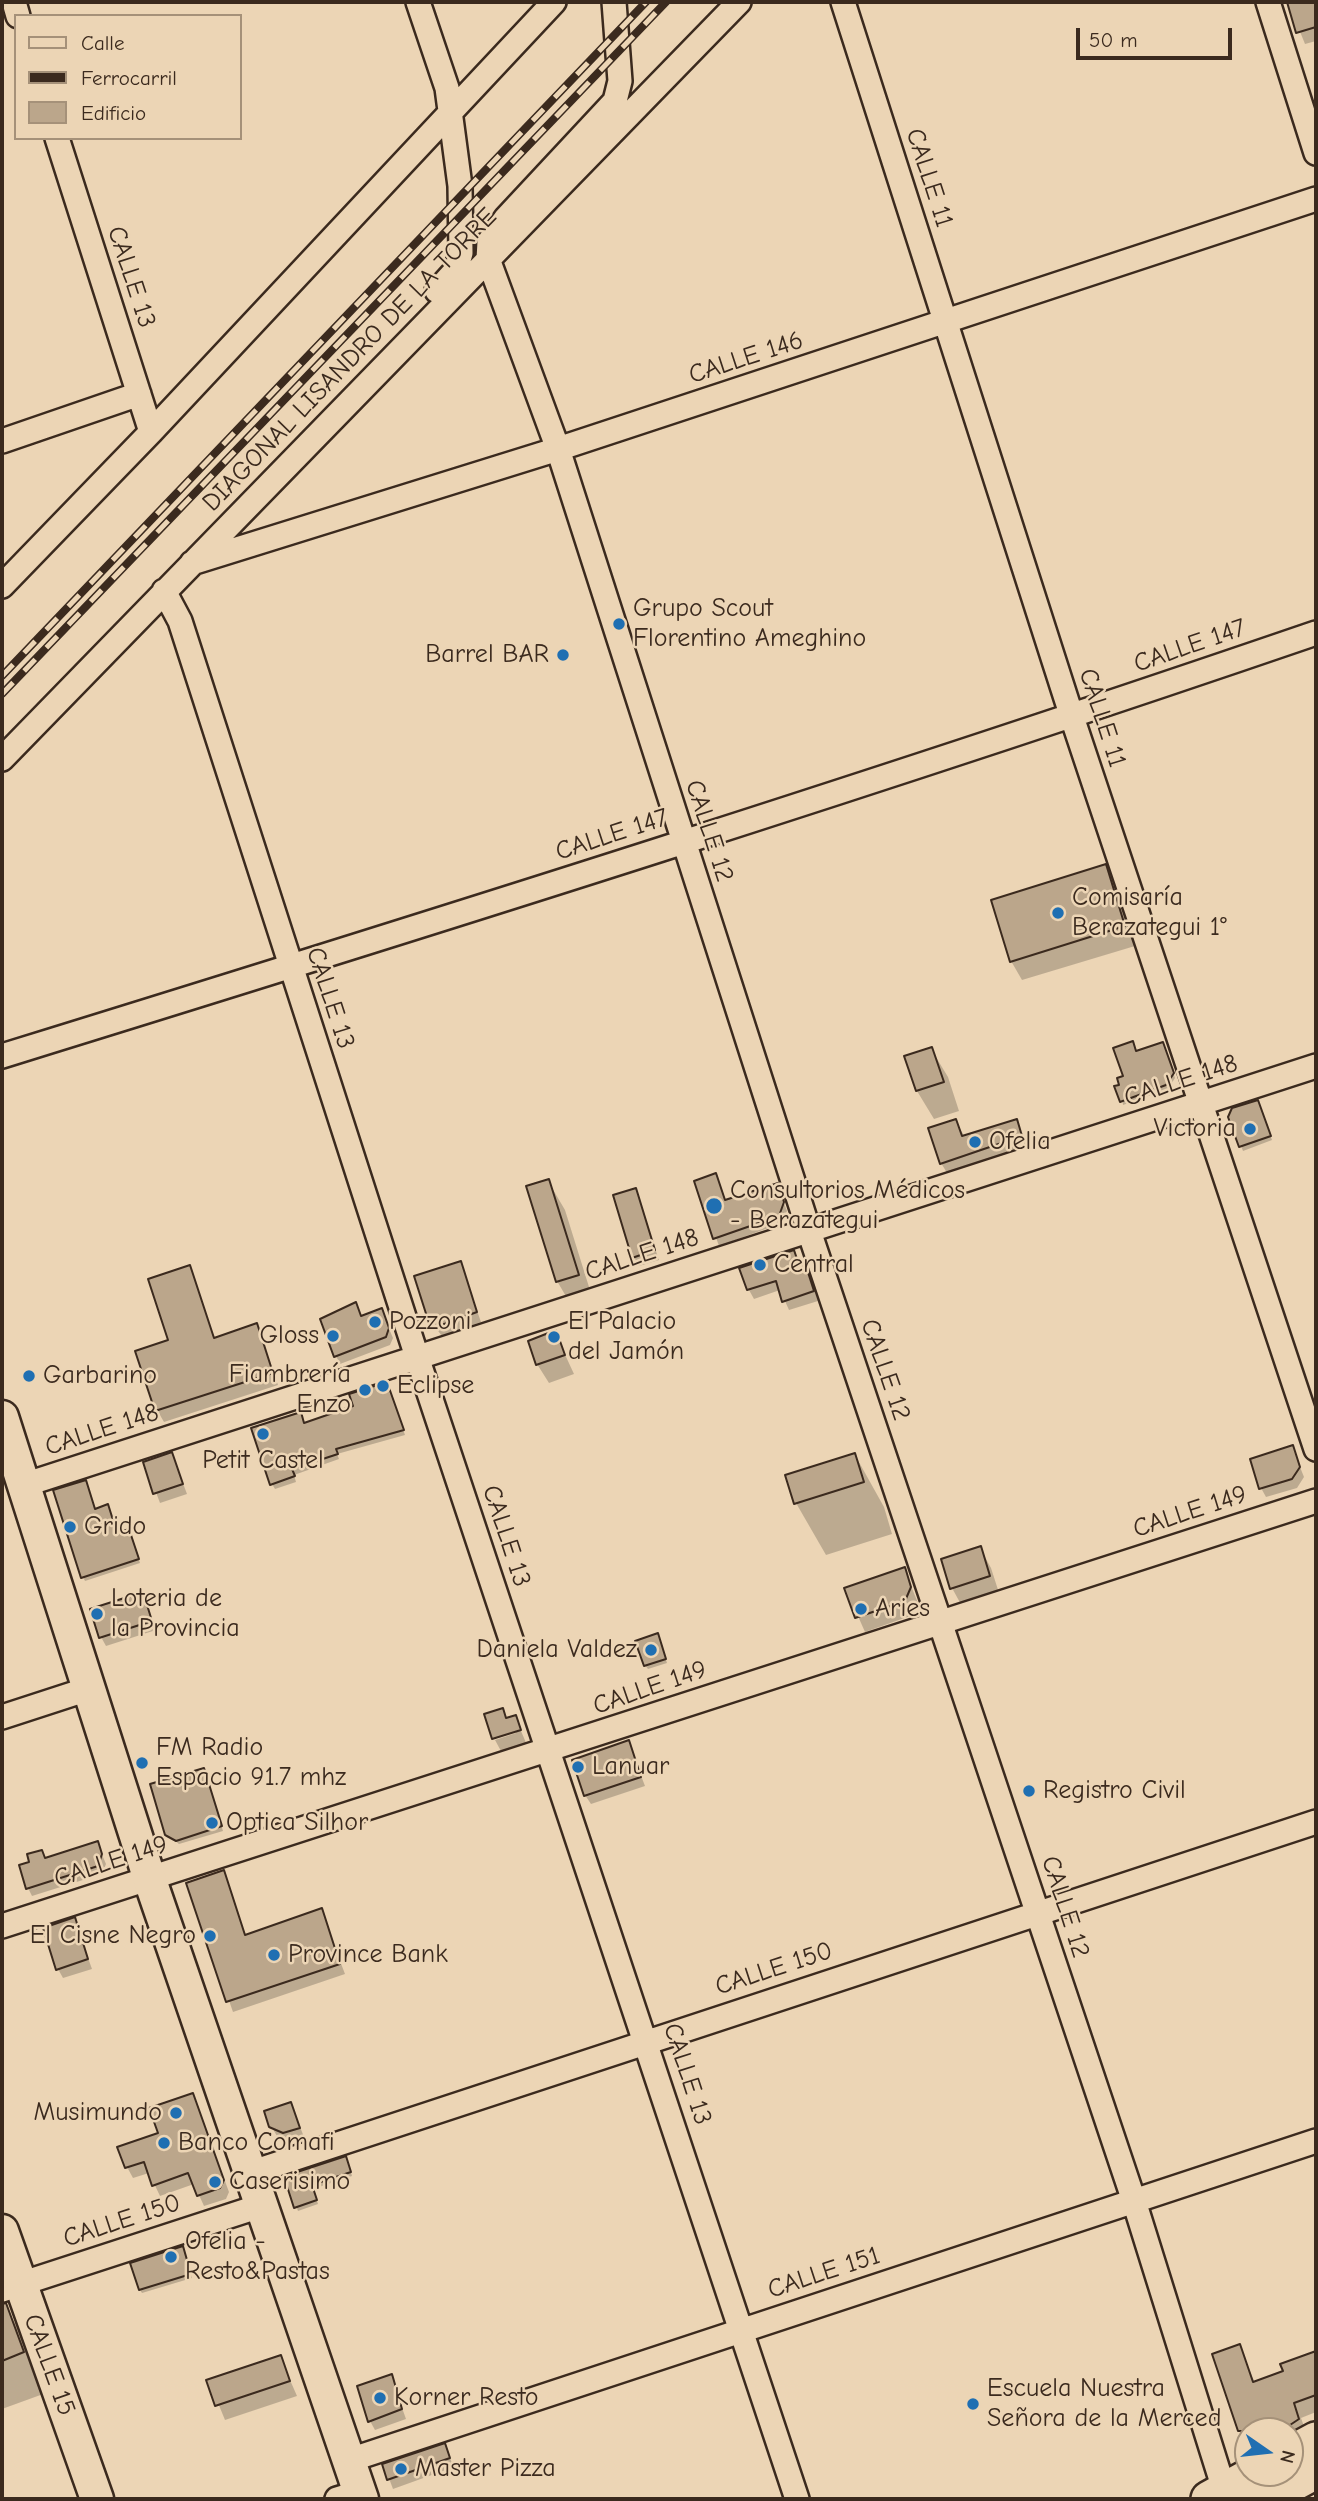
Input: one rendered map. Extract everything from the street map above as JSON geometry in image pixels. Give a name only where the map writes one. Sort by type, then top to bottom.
[{"type":"main road","points":[[2,1417],[150,1880],[260,2206],[350,2460],[353,2497]]},
{"type":"main road","name":"CALLE 15","points":[[2,2231],[11,2287],[97,2499]]},
{"type":"main road","points":[[1264,2499],[1316,2471]]},
{"type":"street","points":[[192,563],[329,402],[456,270],[461,253],[462,224],[447,88],[418,2]]},
{"type":"street","points":[[2,586],[151,432],[554,2]]},
{"type":"street","points":[[488,259],[489,242],[506,218],[615,101],[621,80],[614,2]]},
{"type":"street","name":"DIAGONAL LISANDRO DE LA TORRE","points":[[2,759],[739,2]]},
{"type":"street","name":"CALLE 11","points":[[843,2],[1072,717],[1316,1449]]},
{"type":"street","points":[[1268,2],[1316,153]]},
{"type":"street","name":"CALLE 13","points":[[58,140],[151,432]]},
{"type":"street","name":"CALLE 146","points":[[192,563],[558,449],[1316,199]]},
{"type":"street","name":"CALLE 12","points":[[488,259],[558,449],[809,1231],[1134,2201],[1220,2496]]},
{"type":"street","points":[[2,440],[139,394]]},
{"type":"street","name":"CALLE 13","points":[[164,591],[180,621],[417,1357],[797,2499]]},
{"type":"street","name":"CALLE 147","points":[[2,1056],[291,967],[1072,717],[1316,633]]},
{"type":"street","name":"CALLE 148","points":[[24,1485],[1316,1066]]},
{"type":"street","name":"CALLE 149","points":[[2,1926],[548,1752],[940,1620],[1316,1501]]},
{"type":"street","points":[[2,1717],[88,1689]]},
{"type":"street","name":"CALLE 150","points":[[250,2173],[646,2040],[1316,1822]]},
{"type":"street","name":"CALLE 151","points":[[350,2460],[1316,2141]]},
{"type":"street","name":"CALLE 150","points":[[11,2287],[260,2206]]},
{"type":"building","points":[[1287,2],[1316,2],[1316,27],[1296,33]]},
{"type":"building","name":"Comisaría Berazategui 1°","points":[[1106,864],[1125,926],[1010,962],[991,900]]},
{"type":"building","points":[[1133,1041],[1136,1051],[1163,1042],[1174,1073],[1166,1085],[1120,1102],[1114,1086],[1119,1085],[1117,1078],[1123,1076],[1113,1048]]},
{"type":"building","points":[[932,1047],[944,1082],[916,1091],[904,1056]]},
{"type":"building","name":"Victoria","points":[[1258,1100],[1271,1136],[1239,1147],[1228,1117],[1232,1108]]},
{"type":"building","points":[[956,1119],[962,1136],[1017,1119],[1022,1136],[940,1164],[928,1128]]},
{"type":"building","points":[[716,1173],[725,1200],[778,1183],[784,1202],[779,1216],[713,1239],[694,1181]]},
{"type":"building","points":[[549,1179],[579,1275],[556,1282],[526,1186]]},
{"type":"building","points":[[636,1188],[655,1250],[632,1258],[613,1195]]},
{"type":"building","points":[[794,1250],[799,1265],[805,1263],[814,1291],[782,1302],[776,1281],[747,1290],[739,1268]]},
{"type":"building","points":[[461,1261],[477,1312],[436,1327],[429,1323],[414,1276]]},
{"type":"building","points":[[190,1265],[214,1338],[257,1323],[273,1373],[155,1411],[135,1351],[168,1340],[148,1279]]},
{"type":"building","points":[[356,1302],[361,1316],[382,1308],[389,1328],[386,1337],[334,1357],[320,1319]]},
{"type":"building","points":[[556,1330],[565,1355],[536,1365],[528,1341]]},
{"type":"building","points":[[387,1382],[404,1430],[336,1449],[338,1454],[292,1469],[295,1476],[270,1485],[251,1428],[301,1412],[304,1423],[353,1406],[349,1394]]},
{"type":"building","points":[[1293,1445],[1300,1467],[1292,1479],[1259,1489],[1250,1459]]},
{"type":"building","points":[[172,1452],[183,1484],[153,1494],[143,1462]]},
{"type":"building","points":[[855,1453],[864,1482],[794,1504],[785,1475]]},
{"type":"building","points":[[86,1480],[95,1509],[108,1504],[117,1533],[129,1529],[139,1559],[81,1578],[53,1490]]},
{"type":"building","points":[[981,1546],[990,1576],[950,1589],[941,1559]]},
{"type":"building","points":[[905,1567],[911,1587],[905,1601],[855,1618],[844,1588]]},
{"type":"building","points":[[143,1592],[152,1621],[99,1638],[90,1609]]},
{"type":"building","name":"Daniela Valdez","points":[[658,1633],[666,1659],[644,1666],[635,1641]]},
{"type":"building","points":[[503,1708],[506,1718],[516,1715],[521,1730],[492,1739],[484,1714]]},
{"type":"building","points":[[629,1740],[641,1777],[584,1796],[572,1760]]},
{"type":"building","points":[[204,1768],[222,1826],[176,1841],[165,1835],[150,1784]]},
{"type":"building","points":[[98,1841],[102,1854],[98,1866],[26,1889],[19,1865],[29,1862],[27,1854],[42,1850],[45,1858]]},
{"type":"building","name":"Province Bank","points":[[224,1870],[245,1935],[322,1908],[340,1964],[226,2002],[186,1883]]},
{"type":"building","points":[[75,1917],[88,1959],[56,1970],[43,1928]]},
{"type":"building","points":[[193,2093],[224,2180],[220,2188],[197,2196],[188,2173],[152,2186],[144,2162],[125,2168],[117,2147],[158,2133],[149,2108]]},
{"type":"building","points":[[291,2102],[300,2128],[283,2133],[269,2127],[264,2111]]},
{"type":"building","points":[[346,2156],[351,2172],[312,2185],[317,2200],[294,2208],[285,2180],[288,2175]]},
{"type":"building","points":[[183,2246],[191,2274],[139,2290],[130,2263]]},
{"type":"building","points":[[6,2303],[24,2352],[2,2361],[2,2304]]},
{"type":"building","points":[[1240,2344],[1253,2382],[1283,2371],[1280,2364],[1316,2351],[1316,2395],[1294,2403],[1298,2417],[1234,2417],[1234,2419],[1212,2354]]},
{"type":"building","points":[[281,2355],[290,2381],[215,2406],[206,2380]]},
{"type":"building","points":[[392,2374],[402,2409],[368,2422],[357,2386]]},
{"type":"building","name":"Master Pizza","points":[[445,2443],[450,2458],[387,2480],[382,2464]]},
{"type":"railway","points":[[2,676],[646,2]]},
{"type":"railway","points":[[2,694],[666,2]]},
{"type":"place","name":"Grupo Scout Florentino Ameghino","points":[[619,624]]},
{"type":"place","name":"Barrel BAR","points":[[563,655]]},
{"type":"place","name":"Comisaría Berazategui 1°","points":[[1058,913]]},
{"type":"place","name":"Victoria","points":[[1250,1129]]},
{"type":"place","name":"Ofelia","points":[[975,1142]]},
{"type":"place","name":"Consultorios Médicos - Berazategui","points":[[714,1206]]},
{"type":"place","name":"Central","points":[[760,1265]]},
{"type":"place","name":"Pozzoni","points":[[375,1322]]},
{"type":"place","name":"Gloss","points":[[333,1336]]},
{"type":"place","name":"El Palacio del Jamón","points":[[554,1337]]},
{"type":"place","name":"Garbarino","points":[[29,1376]]},
{"type":"place","name":"Eclipse","points":[[383,1386]]},
{"type":"place","name":"Fiambrería Enzo","points":[[365,1390]]},
{"type":"place","name":"Petit Castel","points":[[263,1434]]},
{"type":"place","name":"Grido","points":[[70,1527]]},
{"type":"place","name":"Aries","points":[[861,1609]]},
{"type":"place","name":"Loteria de la Provincia","points":[[97,1614]]},
{"type":"place","name":"Daniela Valdez","points":[[651,1650]]},
{"type":"place","name":"FM Radio Espacio 91.7 mhz","points":[[142,1763]]},
{"type":"place","name":"Lanuar","points":[[578,1767]]},
{"type":"place","name":"Registro Civil","points":[[1029,1791]]},
{"type":"place","name":"Optica Silhor","points":[[212,1823]]},
{"type":"place","name":"El Cisne Negro","points":[[210,1936]]},
{"type":"place","name":"Province Bank","points":[[274,1955]]},
{"type":"place","name":"Musimundo","points":[[176,2113]]},
{"type":"place","name":"Banco Comafi","points":[[164,2143]]},
{"type":"place","name":"Caserisimo","points":[[215,2182]]},
{"type":"place","name":"Ofelia - Resto&Pastas","points":[[171,2257]]},
{"type":"place","name":"Korner Resto","points":[[380,2398]]},
{"type":"place","name":"Escuela Nuestra Señora de la Merced","points":[[973,2404]]},
{"type":"place","name":"Master Pizza","points":[[401,2469]]}]
